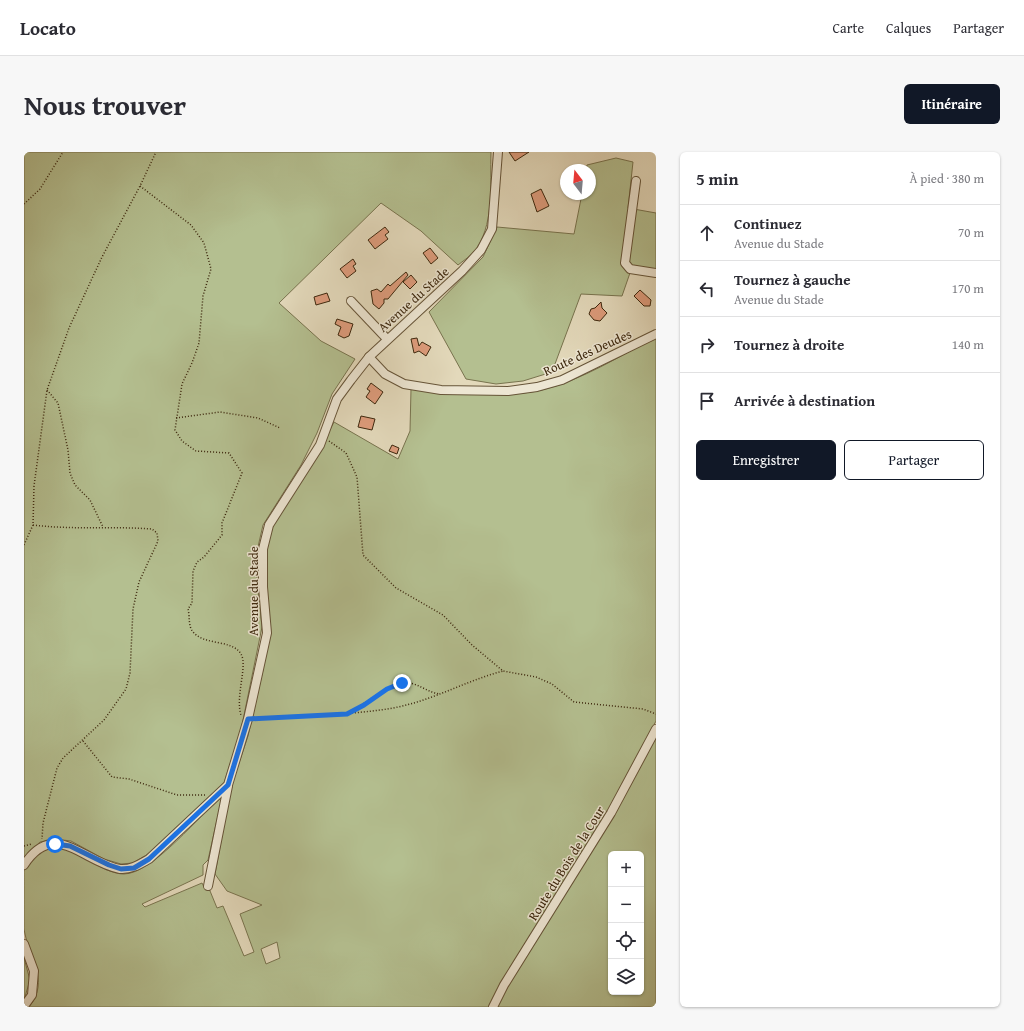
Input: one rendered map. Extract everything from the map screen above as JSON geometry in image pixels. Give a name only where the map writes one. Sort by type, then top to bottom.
[{"type":"street","name":"Avenue du Stade","points":[[208,886],[228,785],[248,719],[267,633],[262,587],[263,549],[269,525],[320,445],[337,399],[369,357],[462,271],[481,250],[492,229],[498,152]]},
{"type":"street","points":[[636,181],[625,263],[630,269],[656,273]]},
{"type":"street","points":[[351,301],[387,339]]},
{"type":"street","name":"Route des Deudes","points":[[369,357],[385,374],[404,384],[441,390],[508,391],[537,387],[562,380],[656,334]]},
{"type":"street","name":"Route du Bois de la Cour","points":[[493,1007],[504,985],[611,813],[656,729]]},
{"type":"street","points":[[24,865],[30,856],[42,846],[55,844],[70,846],[109,865],[121,869],[134,868],[149,859],[228,785]]},
{"type":"street","points":[[24,944],[34,971],[32,995],[24,1006]]},
{"type":"path","points":[[24,204],[40,189],[63,152]]},
{"type":"path","points":[[24,545],[33,525],[34,486],[47,390],[69,328],[102,257],[140,186],[156,152]]},
{"type":"path","points":[[140,186],[191,225],[204,243],[211,269],[203,296],[199,344],[182,384],[175,430],[188,446],[196,451],[229,453],[242,474],[222,522],[222,534],[204,557],[197,562],[193,572],[192,603],[188,609],[191,617],[190,625],[194,633],[203,639],[237,649],[242,655],[244,662],[238,703],[241,715],[248,719],[347,714],[393,708],[442,694],[503,671],[536,677],[552,684],[574,702],[643,709],[656,714]]},
{"type":"path","points":[[47,390],[58,403],[68,450],[70,473],[75,485],[90,500],[103,527]]},
{"type":"path","points":[[176,418],[220,412],[258,418],[280,428]]},
{"type":"path","points":[[323,436],[346,453],[357,477],[363,555],[396,588],[443,615],[472,645],[503,671]]},
{"type":"path","points":[[33,525],[54,528],[103,527],[152,529],[157,533],[158,541],[139,582],[133,609],[130,673],[126,689],[104,720],[63,758],[57,768],[43,823],[42,846]]},
{"type":"path","points":[[347,714],[364,705],[387,689],[402,683],[410,683],[426,691],[442,694]]},
{"type":"path","points":[[83,741],[112,777],[129,779],[177,796],[205,795],[214,798]]},
{"type":"green space","points":[[24,152],[491,152],[490,205],[485,231],[480,243],[473,253],[458,265],[421,231],[381,203],[279,303],[321,341],[355,359],[332,394],[317,433],[301,465],[263,525],[257,551],[257,581],[262,627],[241,730],[224,783],[148,854],[133,863],[121,864],[104,859],[71,841],[55,839],[40,842],[24,857]]},
{"type":"green space","points":[[616,158],[633,162],[628,208],[656,213],[656,275],[631,270],[622,296],[581,294],[552,372],[523,381],[496,384],[466,379],[429,312],[483,257],[497,227],[574,234],[581,200],[596,200],[596,164],[591,164]]},
{"type":"green space","points":[[656,337],[656,721],[606,815],[500,985],[489,1007],[29,1007],[35,997],[38,987],[36,968],[24,929],[24,871],[32,859],[43,850],[54,847],[66,849],[78,854],[113,872],[124,874],[135,871],[162,854],[190,828],[223,793],[208,860],[203,865],[203,875],[142,904],[145,907],[202,883],[204,887],[208,886],[217,908],[223,906],[244,956],[254,952],[240,914],[262,905],[227,891],[215,874],[231,787],[248,736],[263,670],[267,549],[273,526],[321,447],[334,422],[398,459],[410,431],[411,389],[477,394],[511,394],[542,390],[557,386],[586,374]],"holes":[[[277,942],[280,958],[266,964],[261,949]]]},
{"type":"green space","points":[[656,733],[656,1007],[496,1007]]},
{"type":"green space","points":[[24,958],[30,980],[24,1000]]},
{"type":"building","points":[[509,152],[529,152],[515,161]]},
{"type":"building","points":[[541,189],[549,206],[537,212],[531,194]]},
{"type":"building","points":[[385,227],[389,232],[385,235],[388,239],[375,249],[368,240]]},
{"type":"building","points":[[430,248],[438,258],[431,264],[423,253]]},
{"type":"building","points":[[353,259],[356,264],[353,266],[356,271],[347,278],[340,269]]},
{"type":"building","points":[[406,272],[408,275],[388,299],[384,299],[384,303],[379,309],[373,304],[371,291],[377,289],[381,292],[388,284],[390,286]]},
{"type":"building","points":[[411,275],[417,282],[410,289],[403,282]]},
{"type":"building","points":[[640,290],[651,300],[650,306],[644,306],[634,296]]},
{"type":"building","points":[[327,293],[330,301],[316,305],[314,297]]},
{"type":"building","points":[[601,302],[602,308],[607,313],[600,321],[594,320],[589,314],[591,309],[595,308]]},
{"type":"building","points":[[337,319],[353,324],[349,336],[344,338],[338,335],[341,327],[335,324]]},
{"type":"building","points":[[417,338],[419,346],[422,342],[431,347],[426,356],[419,351],[414,353],[411,339]]},
{"type":"building","points":[[371,383],[383,392],[375,404],[366,397],[370,391],[367,389]]},
{"type":"building","points":[[361,416],[375,419],[372,430],[358,427]]},
{"type":"building","points":[[392,445],[399,448],[397,454],[389,451]]},
{"type":"route","points":[[55,844],[70,846],[109,865],[121,869],[134,868],[149,859],[228,785],[248,719],[347,714],[364,705],[387,689],[402,683]]}]
